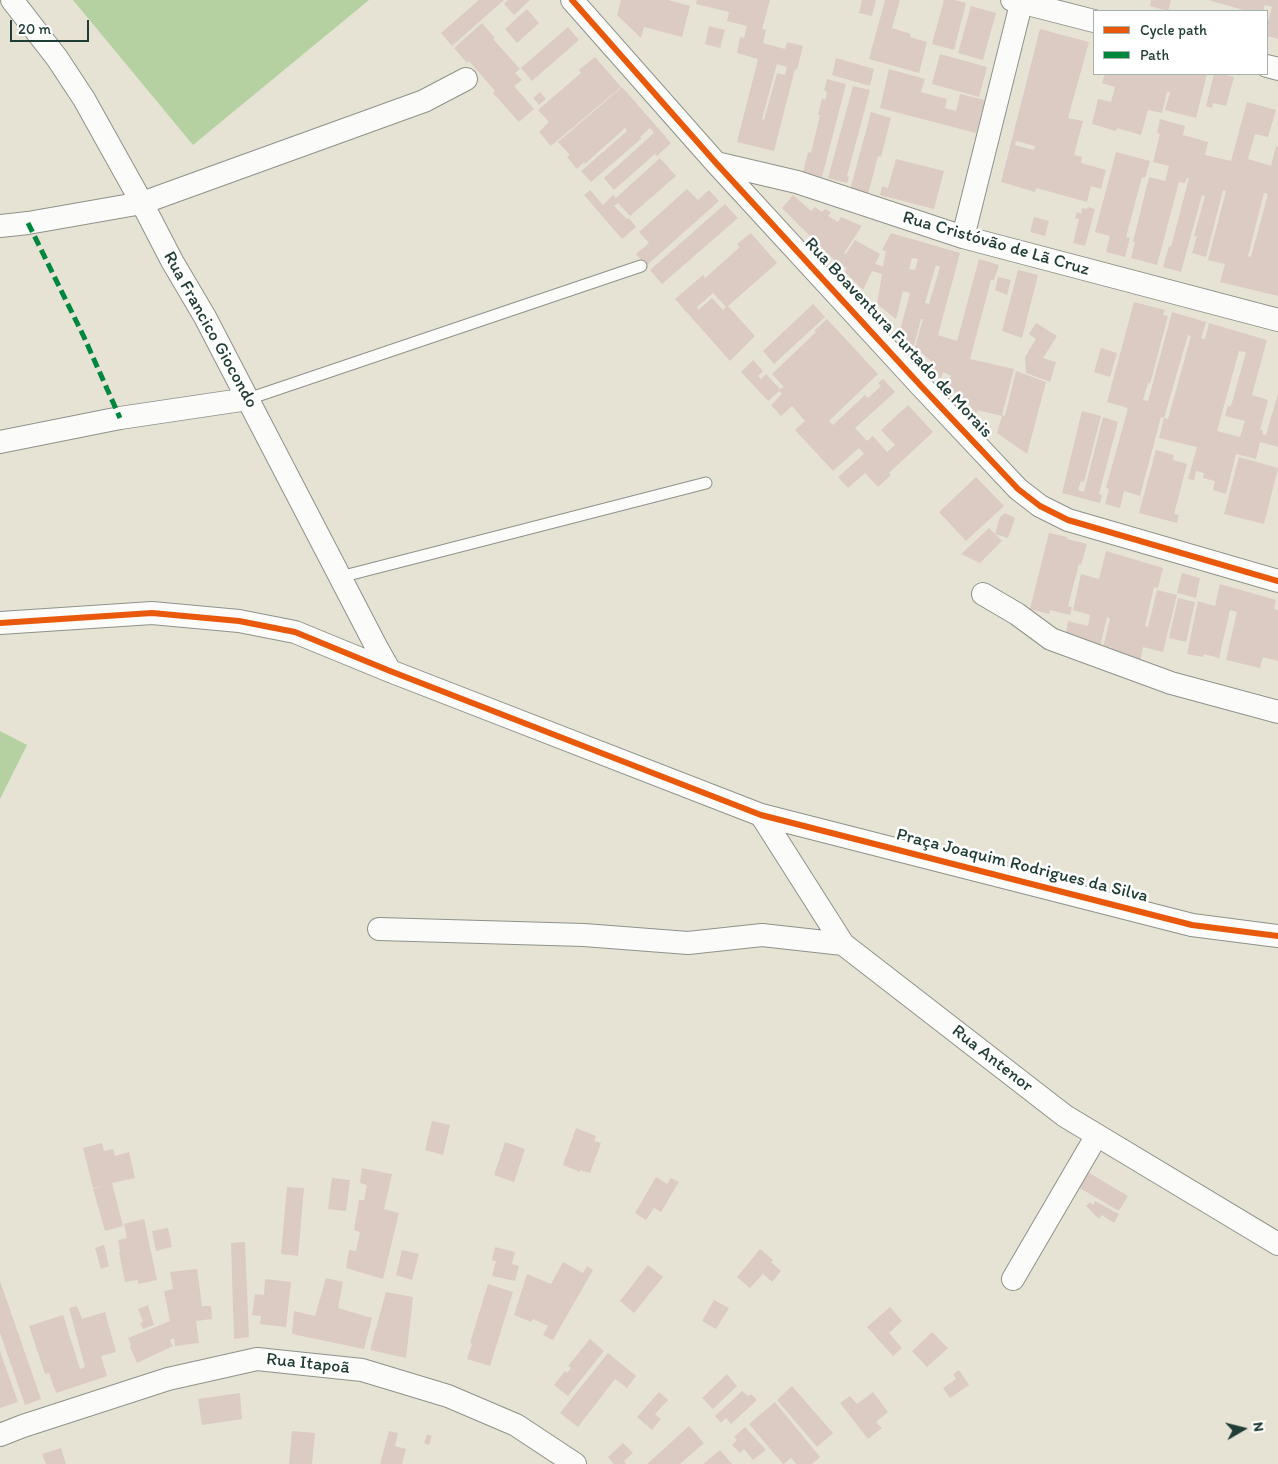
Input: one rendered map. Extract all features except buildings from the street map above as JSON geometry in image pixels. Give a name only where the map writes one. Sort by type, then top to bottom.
[{"type":"street","name":"Rua Francico Giocondo","points":[[12,0],[57,58],[142,203],[172,261],[205,317],[390,671]]},
{"type":"street","name":"Rua Boaventura Furtado de Morais","points":[[572,0],[716,163],[1018,489],[1040,506],[1068,520],[1278,580]]},
{"type":"street","points":[[963,237],[1019,1],[1093,21]]},
{"type":"street","points":[[0,226],[28,223],[142,203],[424,101],[466,78]]},
{"type":"street","name":"Rua Cristóvão de Lã Cruz","points":[[716,163],[797,182],[963,237],[1278,320]]},
{"type":"street","points":[[0,442],[120,418],[248,399]]},
{"type":"street","points":[[983,594],[1017,614],[1050,639],[1171,683],[1278,712]]},
{"type":"street","name":"Praça Joaquim Rodrigues da Silva","points":[[0,623],[152,613],[239,621],[295,632],[761,816],[1192,925],[1278,936]]},
{"type":"street","name":"Rua Antenor","points":[[761,816],[843,944],[1065,1116],[1278,1244]]},
{"type":"street","points":[[379,929],[584,935],[688,943],[762,935],[843,944]]},
{"type":"street","points":[[1013,1280],[1097,1135]]},
{"type":"street","name":"Rua Itapoã","points":[[0,1435],[22,1426],[168,1379],[257,1359],[362,1370],[448,1396],[516,1425],[575,1464]]},
{"type":"lane","points":[[248,399],[641,266]]},
{"type":"lane","points":[[340,576],[706,483]]},
{"type":"green space","points":[[73,0],[369,0],[193,145]]},
{"type":"green space","points":[[0,731],[27,745],[0,799]]},
{"type":"marked path","points":[[28,223],[84,337],[120,418]]},
{"type":"cycle path","points":[[572,0],[716,163],[1018,489],[1040,506],[1068,520],[1278,581]]},
{"type":"cycle path","points":[[0,623],[152,613],[239,621],[295,632],[390,671],[761,815],[1192,925],[1278,936]]}]
